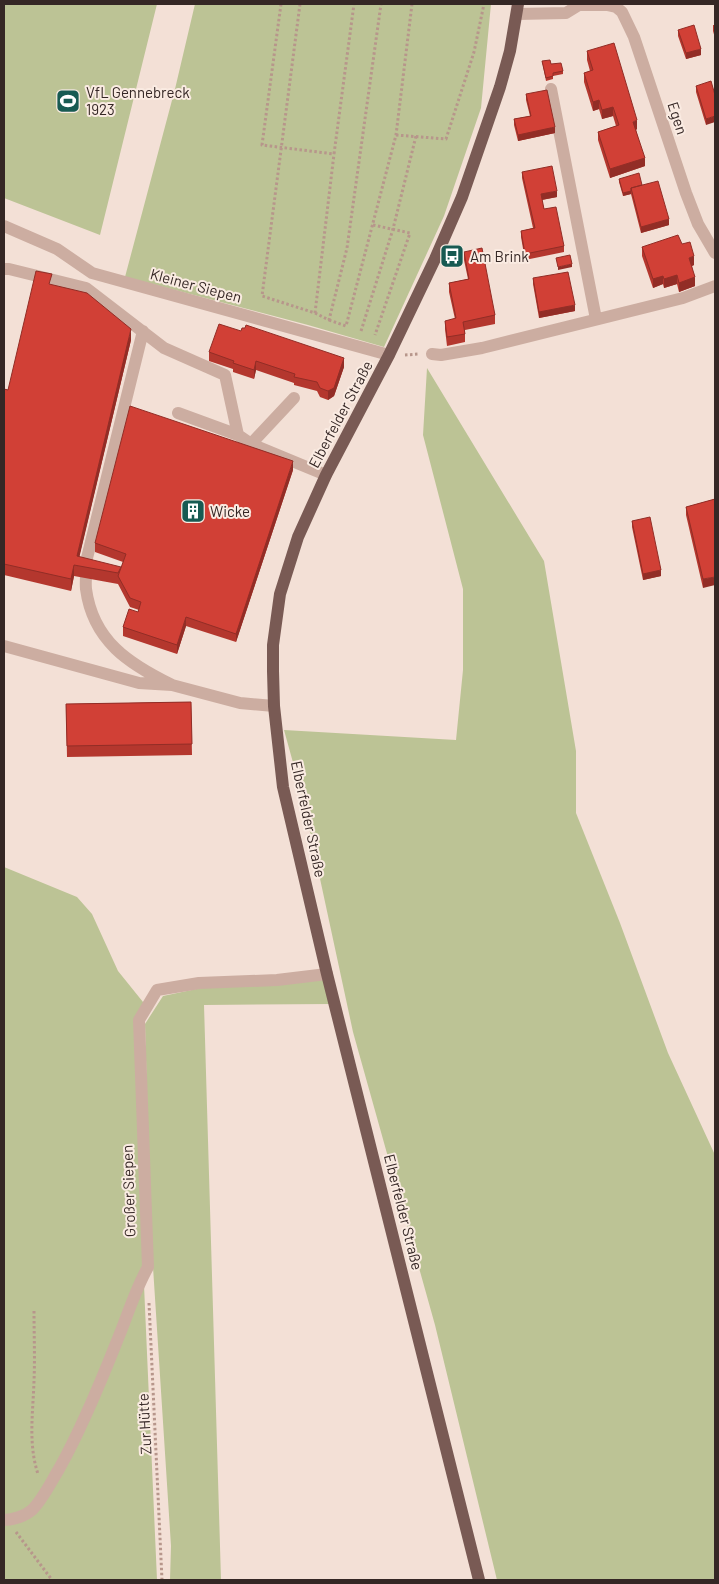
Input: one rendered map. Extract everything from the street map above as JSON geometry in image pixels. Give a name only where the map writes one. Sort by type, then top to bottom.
[{"type":"main road","name":"Elberfelder Straße","points":[[479,1580],[282,787],[274,706],[274,645],[280,594],[298,537],[326,475],[389,355],[462,197],[500,87],[510,51],[517,9]]},
{"type":"street","name":"Egen","points":[[517,9],[566,13],[578,4],[616,5],[622,12],[634,37],[686,193],[698,224],[712,239],[715,253]]},
{"type":"street","points":[[551,89],[596,319]]},
{"type":"street","name":"Kleiner Siepen","points":[[4,226],[57,249],[92,274],[389,355]]},
{"type":"street","points":[[4,269],[86,288],[164,348],[225,375],[238,436]]},
{"type":"street","points":[[432,354],[441,355],[482,348],[683,298],[715,286]]},
{"type":"street","points":[[143,331],[87,558],[86,589],[93,614],[104,636],[123,657],[172,685]]},
{"type":"street","points":[[250,444],[294,398]]},
{"type":"street","points":[[178,413],[238,436],[250,444],[326,475]]},
{"type":"street","points":[[4,646],[139,683],[172,685],[240,703],[274,706]]},
{"type":"street","name":"Großer Siepen","points":[[5,1520],[14,1519],[31,1510],[44,1493],[84,1420],[118,1340],[135,1291],[148,1267],[139,1020],[157,990],[200,983],[278,980],[327,974]]},
{"type":"path","points":[[281,4],[262,145],[334,154]]},
{"type":"path","points":[[300,4],[262,296],[375,335],[410,233],[373,225]]},
{"type":"path","points":[[311,333],[354,4]]},
{"type":"path","points":[[329,320],[347,248],[381,4]]},
{"type":"path","points":[[346,326],[396,135],[412,4]]},
{"type":"path","points":[[396,135],[446,139],[474,52],[484,4]]},
{"type":"path","points":[[361,331],[392,229],[416,136]]},
{"type":"path","points":[[389,355],[432,354]]},
{"type":"path","name":"Zur Hütte","points":[[149,1300],[162,1580]]},
{"type":"path","points":[[34,1311],[34,1382],[31,1422],[33,1460],[44,1493]]},
{"type":"path","points":[[5,1520],[52,1580]]},
{"type":"green space","name":"VfL Gennebreck 1923","points":[[4,4],[157,4],[100,235],[4,198]]},
{"type":"green space","points":[[195,4],[491,4],[481,108],[444,216],[384,347],[125,277],[175,89]]},
{"type":"green space","points":[[427,368],[544,561],[576,751],[576,813],[620,923],[668,1053],[715,1155],[715,1580],[497,1580],[435,1325],[353,1032],[302,795],[284,730],[456,740],[463,670],[463,589],[423,435]]},
{"type":"green space","points":[[4,867],[77,897],[92,914],[118,971],[143,1002],[144,1285],[157,1580],[4,1580]]},
{"type":"green space","points":[[324,979],[332,1004],[204,1005],[221,1580],[170,1580],[171,1546],[151,1236],[145,1024],[163,996],[201,988]]},
{"type":"building","points":[[694,25],[701,49],[686,53],[678,30]]},
{"type":"building","points":[[614,43],[637,120],[633,122],[645,158],[610,169],[598,132],[619,125],[613,107],[602,110],[599,100],[593,102],[584,73],[593,70],[587,51]]},
{"type":"building","points":[[550,60],[551,64],[561,63],[563,71],[553,73],[553,76],[546,78],[542,61]]},
{"type":"building","points":[[711,81],[715,95],[715,116],[706,119],[696,86]]},
{"type":"building","points":[[547,90],[555,127],[518,135],[514,119],[531,116],[526,94]]},
{"type":"building","points":[[552,166],[557,191],[541,194],[544,209],[556,207],[564,246],[525,254],[521,231],[535,228],[522,172]]},
{"type":"building","points":[[639,173],[642,185],[631,188],[631,191],[623,193],[619,179]]},
{"type":"building","points":[[658,181],[669,219],[641,227],[631,188]]},
{"type":"building","points":[[678,235],[682,244],[690,242],[694,256],[689,258],[695,277],[679,283],[677,275],[664,279],[663,276],[653,279],[642,247]]},
{"type":"building","points":[[482,248],[495,315],[463,322],[465,334],[447,337],[445,321],[456,318],[449,283],[469,279],[464,252]]},
{"type":"building","points":[[570,255],[572,264],[558,267],[556,258]]},
{"type":"building","points":[[36,271],[52,274],[49,284],[87,293],[131,329],[77,556],[121,567],[118,573],[74,565],[71,579],[4,564],[4,389],[8,390]]},
{"type":"building","points":[[568,272],[575,305],[539,312],[533,278]]},
{"type":"building","points":[[219,324],[241,331],[246,325],[344,358],[334,388],[328,391],[320,388],[317,382],[294,377],[295,374],[256,361],[254,370],[209,352]]},
{"type":"building","name":"Wicke","points":[[130,406],[293,461],[236,634],[186,617],[177,645],[123,627],[129,609],[138,612],[141,602],[130,598],[118,576],[126,554],[95,543]]},
{"type":"building","points":[[715,499],[715,577],[703,579],[686,507]]},
{"type":"building","points":[[650,517],[661,570],[643,574],[632,521]]},
{"type":"building","points":[[191,702],[192,744],[67,746],[66,704]]},
{"type":"place","name":"VfL Gennebreck 1923","points":[[68,101]]},
{"type":"place","name":"Am Brink","points":[[452,256]]},
{"type":"place","name":"Wicke","points":[[193,511]]}]
